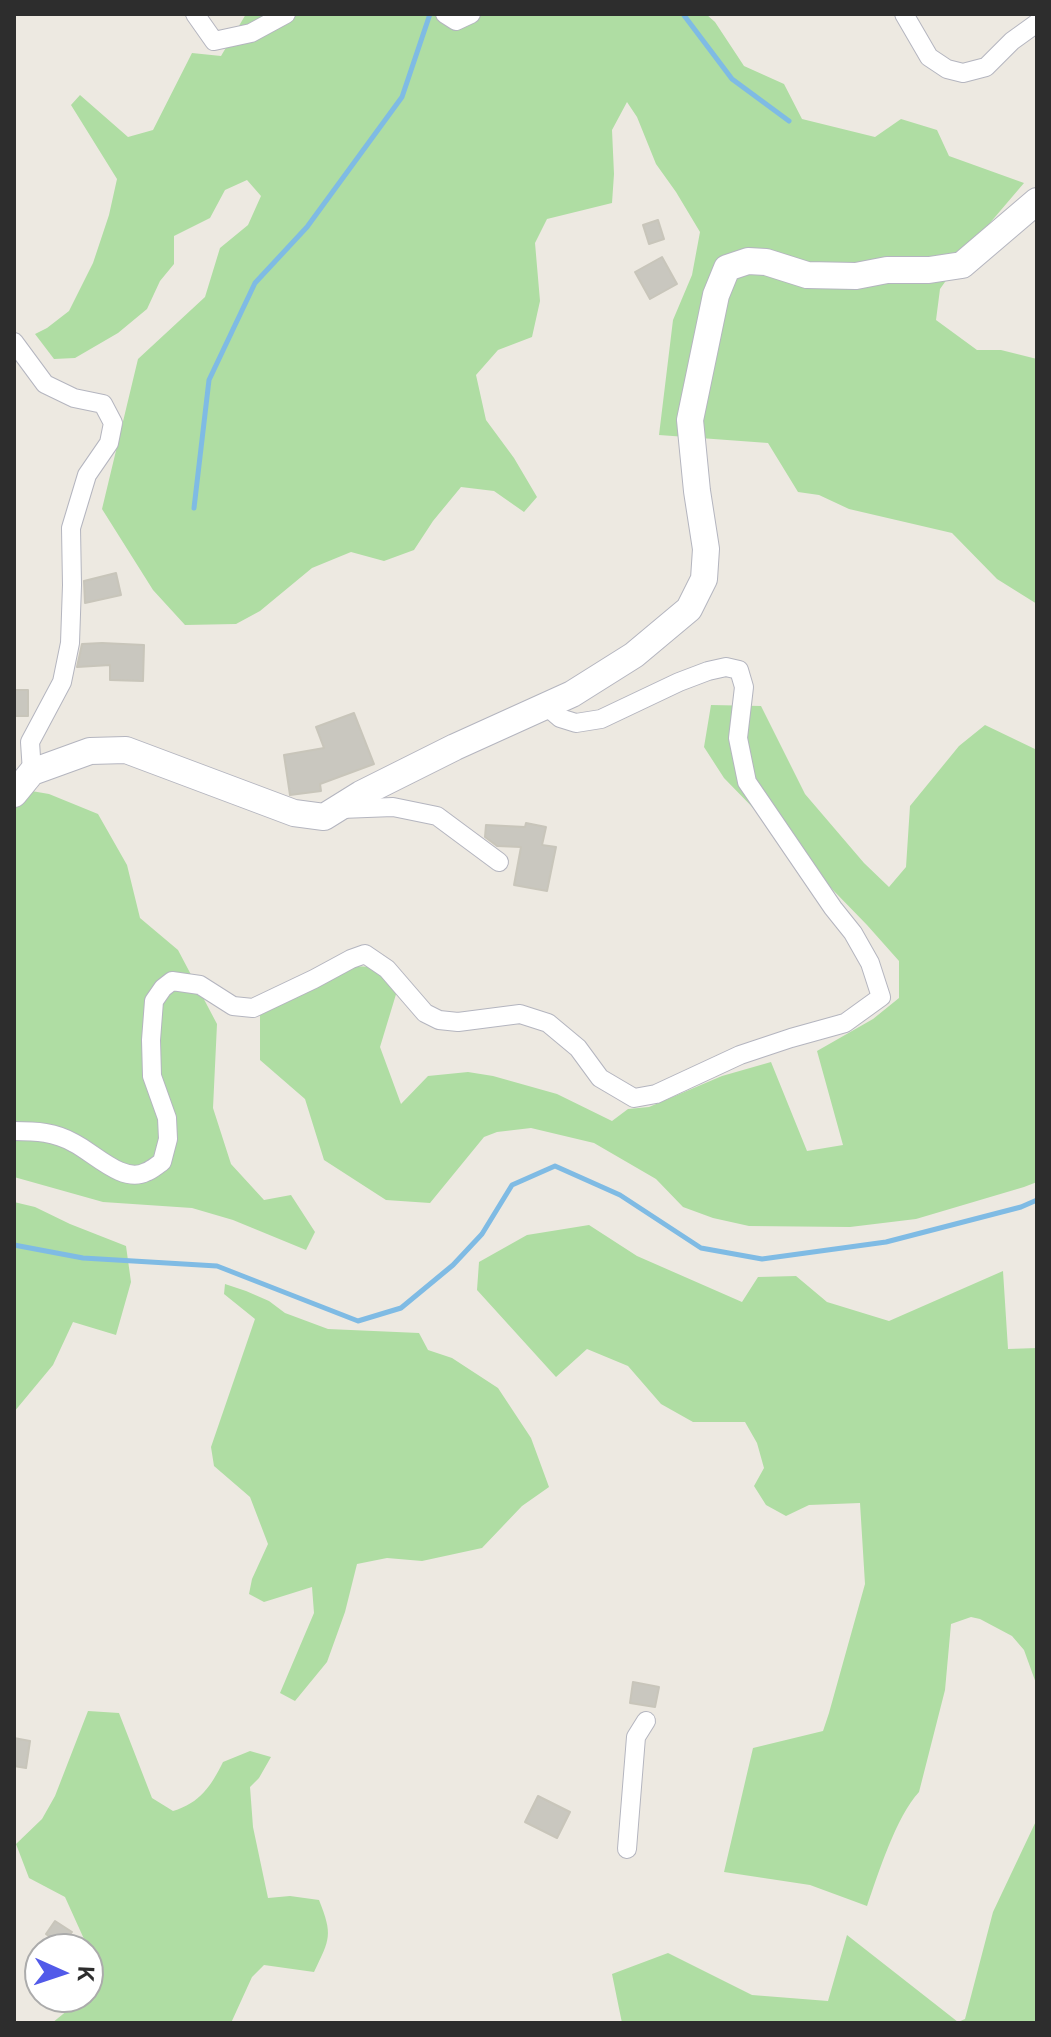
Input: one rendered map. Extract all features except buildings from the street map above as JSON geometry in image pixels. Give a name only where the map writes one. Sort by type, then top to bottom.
[{"type":"street","points":[[195,14],[214,41],[251,33],[286,14]]},
{"type":"street","points":[[445,14],[456,21],[471,14]]},
{"type":"street","points":[[904,14],[929,57],[947,69],[963,73],[986,67],[1012,41],[1037,23]]},
{"type":"street","points":[[14,794],[32,772],[90,751],[126,750],[294,813],[324,817],[442,754],[572,694],[634,655],[689,609],[704,579],[706,549],[690,420],[716,295],[727,268],[748,261],[766,262],[807,275],[856,276],[887,270],[929,270],[962,265],[1037,201]]},
{"type":"street","points":[[14,342],[45,384],[74,398],[103,404],[113,423],[109,443],[87,475],[71,528],[70,643],[62,682],[22,747],[32,772]]},
{"type":"street","points":[[14,1131],[42,1131],[63,1138],[115,1170],[134,1175],[144,1174],[162,1162],[168,1139],[167,1118],[152,1076],[151,1040],[154,1001],[172,981],[200,985],[233,1006],[253,1008],[365,954],[387,969],[425,1013],[439,1020],[458,1022],[520,1014],[548,1023],[578,1048],[600,1078],[634,1098],[656,1094],[740,1055],[845,1023],[881,997],[870,963],[853,933],[747,782],[738,738],[744,687],[739,670],[726,667],[708,671],[601,719],[576,723],[560,718],[546,706]]},
{"type":"street","points":[[334,809],[393,807],[437,816],[499,862]]},
{"type":"street","points":[[627,1849],[636,1737],[646,1721]]},
{"type":"green space","points":[[246,14],[706,14],[715,22],[744,66],[784,84],[802,119],[875,137],[901,119],[937,130],[949,156],[1024,183],[972,244],[940,289],[936,320],[977,350],[1001,350],[1037,359],[1037,604],[997,579],[952,533],[849,509],[819,495],[798,492],[768,443],[659,435],[673,320],[692,275],[700,232],[656,164],[637,117],[627,102],[612,130],[612,203],[547,219],[535,243],[540,301],[532,337],[498,350],[476,375],[486,420],[537,497],[524,512],[494,491],[461,487],[414,550],[384,561],[351,552],[312,568],[260,611],[236,624],[185,625],[153,590],[102,509],[138,359],[205,297],[220,248],[248,225],[261,196],[247,180],[225,190],[210,218],[174,236],[174,264],[160,281],[147,309],[118,333],[75,358],[54,359],[35,334],[69,311],[93,263],[117,179],[71,105],[80,95],[128,137],[153,130],[192,53],[221,56]]},
{"type":"green space","points":[[711,705],[761,706],[805,794],[864,863],[889,887],[906,867],[910,806],[959,746],[985,725],[1037,750],[1037,1182],[916,1219],[850,1227],[749,1226],[683,1207],[656,1179],[594,1143],[531,1128],[497,1132],[484,1137],[430,1203],[386,1200],[324,1160],[305,1099],[260,1060],[260,1015],[351,966],[374,967],[397,991],[380,1047],[401,1104],[428,1076],[468,1072],[557,1094],[612,1121],[628,1109],[649,1107],[722,1076],[771,1062],[807,1151],[843,1145],[817,1051],[873,1019],[899,998],[899,961],[724,778],[704,747]]},
{"type":"green space","points":[[14,788],[49,794],[98,814],[127,865],[140,918],[178,950],[217,1024],[213,1108],[231,1164],[264,1200],[291,1195],[315,1232],[306,1250],[233,1220],[192,1208],[103,1202],[14,1177]]},
{"type":"green space","points":[[14,1202],[35,1207],[126,1246],[131,1282],[116,1335],[73,1322],[53,1365],[14,1412]]},
{"type":"green space","points":[[589,1225],[637,1256],[742,1302],[758,1277],[796,1276],[827,1302],[889,1321],[1003,1271],[1008,1349],[1037,1348],[1037,1686],[1024,1650],[1012,1636],[971,1617],[951,1624],[945,1690],[919,1792],[895,1831],[867,1906],[810,1885],[724,1872],[753,1748],[823,1731],[865,1584],[860,1503],[809,1505],[786,1516],[766,1505],[754,1486],[764,1468],[757,1443],[745,1422],[693,1422],[661,1404],[628,1366],[587,1349],[556,1377],[477,1290],[479,1262],[527,1235]]},
{"type":"green space","points":[[225,1284],[269,1301],[285,1313],[328,1329],[419,1333],[428,1350],[452,1358],[498,1388],[531,1438],[549,1487],[522,1506],[482,1548],[422,1561],[387,1558],[357,1564],[345,1612],[327,1662],[295,1701],[280,1693],[314,1613],[312,1587],[264,1602],[249,1594],[252,1579],[268,1544],[250,1497],[214,1466],[211,1447],[255,1319],[224,1294]]},
{"type":"green space","points":[[88,1711],[119,1713],[152,1798],[173,1811],[191,1803],[204,1792],[223,1762],[250,1751],[271,1757],[250,1787],[253,1827],[268,1898],[290,1896],[319,1900],[328,1937],[314,1972],[264,1965],[252,1977],[231,2023],[52,2023],[64,2013],[104,2013],[104,1933],[81,1933],[65,1897],[29,1878],[16,1844],[42,1819],[55,1796]]},
{"type":"green space","points":[[1037,1819],[1037,2023],[622,2023],[612,1974],[668,1953],[752,1995],[828,2001],[847,1935],[958,2022],[965,2019],[993,1912]]},
{"type":"waterway","points":[[194,508],[209,380],[255,283],[307,227],[402,97],[430,14]]},
{"type":"waterway","points":[[683,14],[732,79],[789,121]]},
{"type":"waterway","points":[[14,1245],[83,1258],[217,1266],[358,1321],[401,1308],[453,1265],[482,1234],[512,1185],[555,1166],[620,1195],[701,1248],[762,1259],[886,1242],[1021,1207],[1037,1200]]}]
